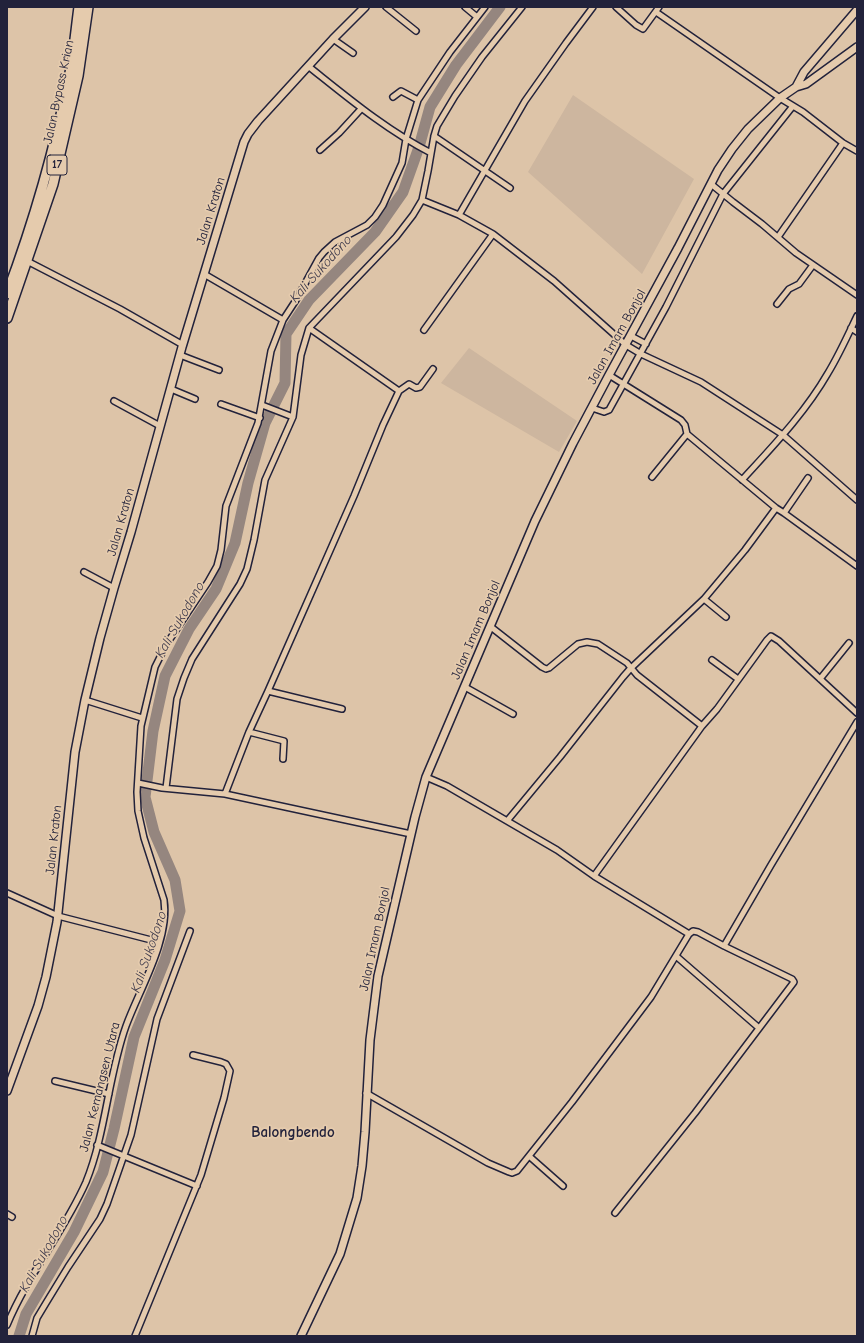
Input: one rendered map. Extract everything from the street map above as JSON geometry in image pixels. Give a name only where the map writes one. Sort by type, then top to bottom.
[{"type":"highway","name":"Jalan Bypass Krian","points":[[7,294],[36,210],[57,134],[70,71],[79,7]]},
{"type":"highway","name":"Jalan Bypass Krian","points":[[7,318],[51,190],[82,57],[88,7]]},
{"type":"main road","name":"Jalan Kraton","points":[[7,1091],[43,991],[58,916],[75,752],[85,700],[114,588],[180,355],[248,134],[308,66],[365,7]]},
{"type":"main road","name":"Jalan Imam Bonjol","points":[[301,1336],[340,1254],[357,1198],[362,1166],[372,1016],[378,976],[411,834],[426,777],[491,628],[535,522],[609,375],[678,248],[718,170],[748,129],[780,98],[796,87],[804,72],[857,9]]},
{"type":"main road","points":[[796,87],[806,84],[857,47]]},
{"type":"street","points":[[386,7],[416,31]]},
{"type":"street","points":[[465,7],[477,17]]},
{"type":"street","name":"Jalan Kemangsen Utara","points":[[7,1325],[15,1306],[55,1240],[80,1194],[90,1171],[99,1146],[117,1055],[123,1035],[149,972],[164,921],[164,900],[142,830],[137,792],[141,784],[142,718],[157,661],[170,638],[208,582],[217,566],[221,550],[226,506],[265,406],[271,351],[283,320],[324,252],[336,242],[367,226],[383,205],[402,163],[406,139],[418,100],[450,52],[485,7]]},
{"type":"street","points":[[164,788],[176,706],[184,678],[201,645],[246,574],[265,480],[290,415],[301,355],[309,328],[396,237],[413,215],[422,200],[428,171],[429,152],[437,126],[455,96],[482,57],[522,7]]},
{"type":"street","points":[[459,215],[525,102],[593,7]]},
{"type":"street","points":[[616,7],[643,29],[658,9],[843,143],[857,151]]},
{"type":"street","points":[[333,40],[354,53]]},
{"type":"street","points":[[308,66],[361,109],[411,143],[429,152]]},
{"type":"street","points":[[393,96],[400,90],[418,100]]},
{"type":"street","points":[[592,408],[604,412],[609,410],[646,344],[723,194],[793,106]]},
{"type":"street","points":[[320,150],[339,134],[361,109]]},
{"type":"street","points":[[434,136],[510,188]]},
{"type":"street","points":[[778,237],[843,143]]},
{"type":"street","points":[[711,184],[813,265],[857,295]]},
{"type":"street","points":[[422,200],[459,215],[493,234],[554,281],[626,345],[640,354],[697,380],[782,435],[857,500]]},
{"type":"street","points":[[424,330],[493,234]]},
{"type":"street","points":[[27,261],[120,309],[183,345]]},
{"type":"street","points":[[777,304],[789,289],[799,284],[813,265]]},
{"type":"street","points":[[204,274],[283,320]]},
{"type":"street","points":[[742,480],[809,402],[828,374],[857,316]]},
{"type":"street","points":[[309,328],[399,391]]},
{"type":"street","points":[[851,328],[857,332]]},
{"type":"street","points":[[631,336],[646,344]]},
{"type":"street","points":[[180,355],[219,370]]},
{"type":"street","points":[[225,794],[249,732],[354,496],[383,424],[399,391],[409,384],[416,388],[420,387],[433,369]]},
{"type":"street","points":[[609,375],[681,420],[685,426],[687,434],[742,480],[776,508],[857,566]]},
{"type":"street","points":[[171,389],[195,399]]},
{"type":"street","points":[[114,401],[160,426]]},
{"type":"street","points":[[221,404],[260,418]]},
{"type":"street","points":[[265,406],[290,415]]},
{"type":"street","points":[[652,477],[687,434]]},
{"type":"street","points":[[784,513],[808,478]]},
{"type":"street","points":[[507,821],[560,757],[630,668],[704,599],[745,550],[776,508]]},
{"type":"street","points":[[84,572],[114,588]]},
{"type":"street","points":[[704,599],[726,617]]},
{"type":"street","points":[[491,628],[544,668],[549,668],[576,645],[586,642],[598,644],[627,663],[630,668],[702,726]]},
{"type":"street","points":[[594,876],[702,726],[717,709],[770,636],[772,636],[857,713]]},
{"type":"street","points":[[820,679],[849,643]]},
{"type":"street","points":[[712,660],[738,679]]},
{"type":"street","points":[[465,687],[514,714]]},
{"type":"street","points":[[268,691],[342,709]]},
{"type":"street","points":[[85,700],[142,718]]},
{"type":"street","points":[[724,946],[857,722]]},
{"type":"street","points":[[249,732],[284,741],[283,759]]},
{"type":"street","points":[[426,777],[447,786],[556,850],[594,876],[689,934]]},
{"type":"street","points":[[141,784],[164,788],[225,794],[411,834]]},
{"type":"street","points":[[7,893],[58,916],[159,942]]},
{"type":"street","points":[[32,1336],[37,1318],[105,1210],[127,1147],[157,1020],[190,931]]},
{"type":"street","points":[[366,1093],[488,1163],[512,1173],[517,1171],[572,1102],[651,997],[689,934],[693,931],[698,932],[792,979],[794,981],[792,987],[695,1113],[615,1213]]},
{"type":"street","points":[[676,956],[759,1028]]},
{"type":"street","points":[[135,1336],[201,1175],[224,1098],[230,1071],[226,1064],[222,1062],[193,1055]]},
{"type":"street","points":[[55,1081],[109,1094]]},
{"type":"street","points":[[99,1146],[197,1186]]},
{"type":"street","points":[[529,1156],[563,1186]]},
{"type":"shaded area","points":[[573,95],[694,179],[642,274],[528,172]]},
{"type":"shaded area","points":[[469,348],[577,421],[559,452],[441,383]]},
{"type":"waterway","name":"Kali Sukodono","points":[[19,1336],[26,1314],[74,1232],[103,1172],[134,1037],[165,960],[180,911],[175,880],[154,832],[145,797],[153,731],[165,676],[189,629],[216,589],[235,543],[248,483],[265,423],[285,383],[286,334],[309,300],[375,232],[403,192],[419,147],[430,107],[456,65],[500,7]]},
{"type":"district","name":"Balongbendo","points":[[293,1133]]}]
